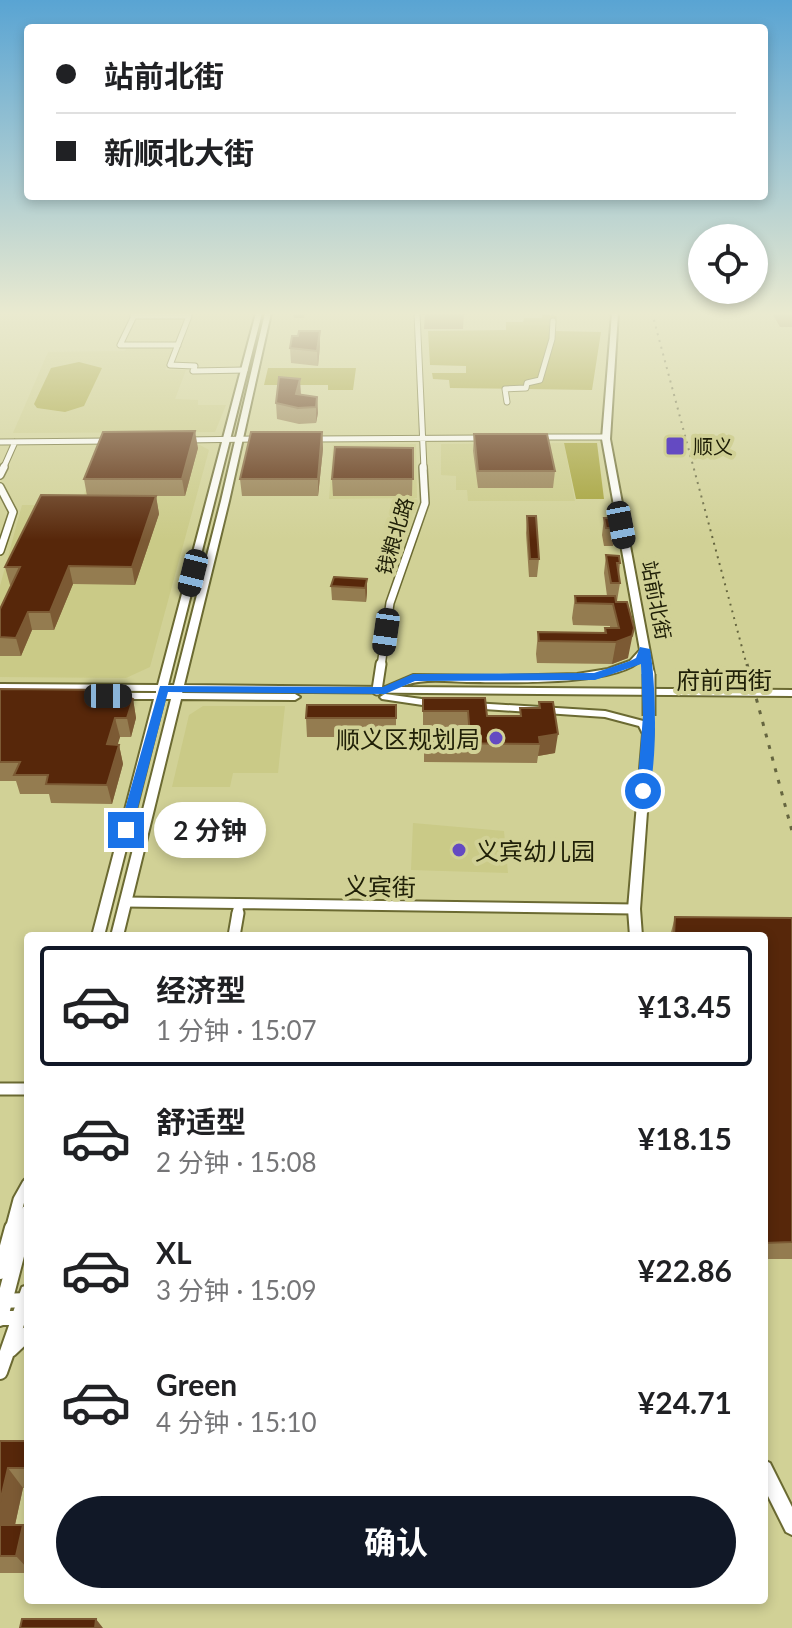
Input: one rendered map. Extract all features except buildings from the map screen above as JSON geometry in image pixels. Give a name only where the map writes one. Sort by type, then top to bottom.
[{"type":"main road","points":[[118,932],[178,693],[242,389]]},
{"type":"main road","points":[[99,932],[162,692],[247,389]]},
{"type":"main road","name":"站前北街","points":[[610,389],[607,437],[649,674],[647,733]]},
{"type":"main road","points":[[382,693],[413,678],[595,677],[634,664],[641,660],[644,649]]},
{"type":"main road","points":[[0,687],[162,692]]},
{"type":"main road","points":[[0,695],[162,692]]},
{"type":"main road","name":"府前西街","points":[[162,692],[792,693]]},
{"type":"main road","points":[[382,693],[413,704],[443,705]]},
{"type":"main road","name":"府前西街","points":[[382,693],[792,700]]},
{"type":"main road","points":[[458,705],[605,714],[643,724],[647,733],[634,909],[636,932]]},
{"type":"main road","points":[[0,1318],[24,1226]]},
{"type":"main road","points":[[768,1477],[792,1526]]},
{"type":"street","name":"钱粮北路","points":[[382,693],[390,603],[425,503],[420,389]]},
{"type":"street","points":[[506,389],[507,402]]},
{"type":"street","points":[[303,438],[494,436]]},
{"type":"street","points":[[526,436],[607,437]]},
{"type":"street","points":[[182,439],[272,438]]},
{"type":"street","points":[[121,440],[15,442],[0,441],[121,440]]},
{"type":"street","points":[[0,475],[15,442]]},
{"type":"street","points":[[0,551],[13,512],[1,492]]},
{"type":"street","name":"义宾街","points":[[125,902],[634,909]]},
{"type":"street","points":[[235,932],[239,904]]},
{"type":"street","points":[[0,1089],[24,1089]]},
{"type":"street","points":[[0,1272],[24,1191]]},
{"type":"street","points":[[3,1301],[24,1298]]},
{"type":"street","points":[[0,1318],[24,1323]]},
{"type":"street","points":[[1,1368],[24,1325]]},
{"type":"shaded area","points":[[32,389],[179,389],[175,399],[198,400],[198,405],[226,405],[215,432],[13,433]]},
{"type":"shaded area","points":[[41,389],[92,389],[84,406],[65,412],[37,408],[34,404]]},
{"type":"shaded area","points":[[564,443],[575,501],[468,501],[467,490],[456,490],[456,476],[441,475],[441,444]]},
{"type":"shaded area","points":[[564,443],[597,443],[604,499],[576,499]]},
{"type":"shaded area","points":[[416,444],[417,498],[329,499],[333,445]]},
{"type":"shaded area","points":[[103,445],[200,445],[209,450],[150,667],[126,678],[0,677],[0,586],[22,505],[80,505]]},
{"type":"shaded area","points":[[203,706],[285,706],[278,773],[233,773],[230,787],[172,787],[189,715]]},
{"type":"shaded area","name":"义宾幼儿园","points":[[413,823],[504,831],[508,873],[411,870]]},
{"type":"railway","points":[[672,389],[747,666]]},
{"type":"railway","points":[[747,664],[792,831]]},
{"type":"place","name":"顺义","points":[[675,446]]},
{"type":"place","name":"顺义区规划局","points":[[496,738]]},
{"type":"place","name":"义宾幼儿园","points":[[459,850]]},
{"type":"route","points":[[126,830],[164,688],[385,690],[413,678],[595,677],[641,660],[644,649],[649,674],[649,716],[643,791]]}]
